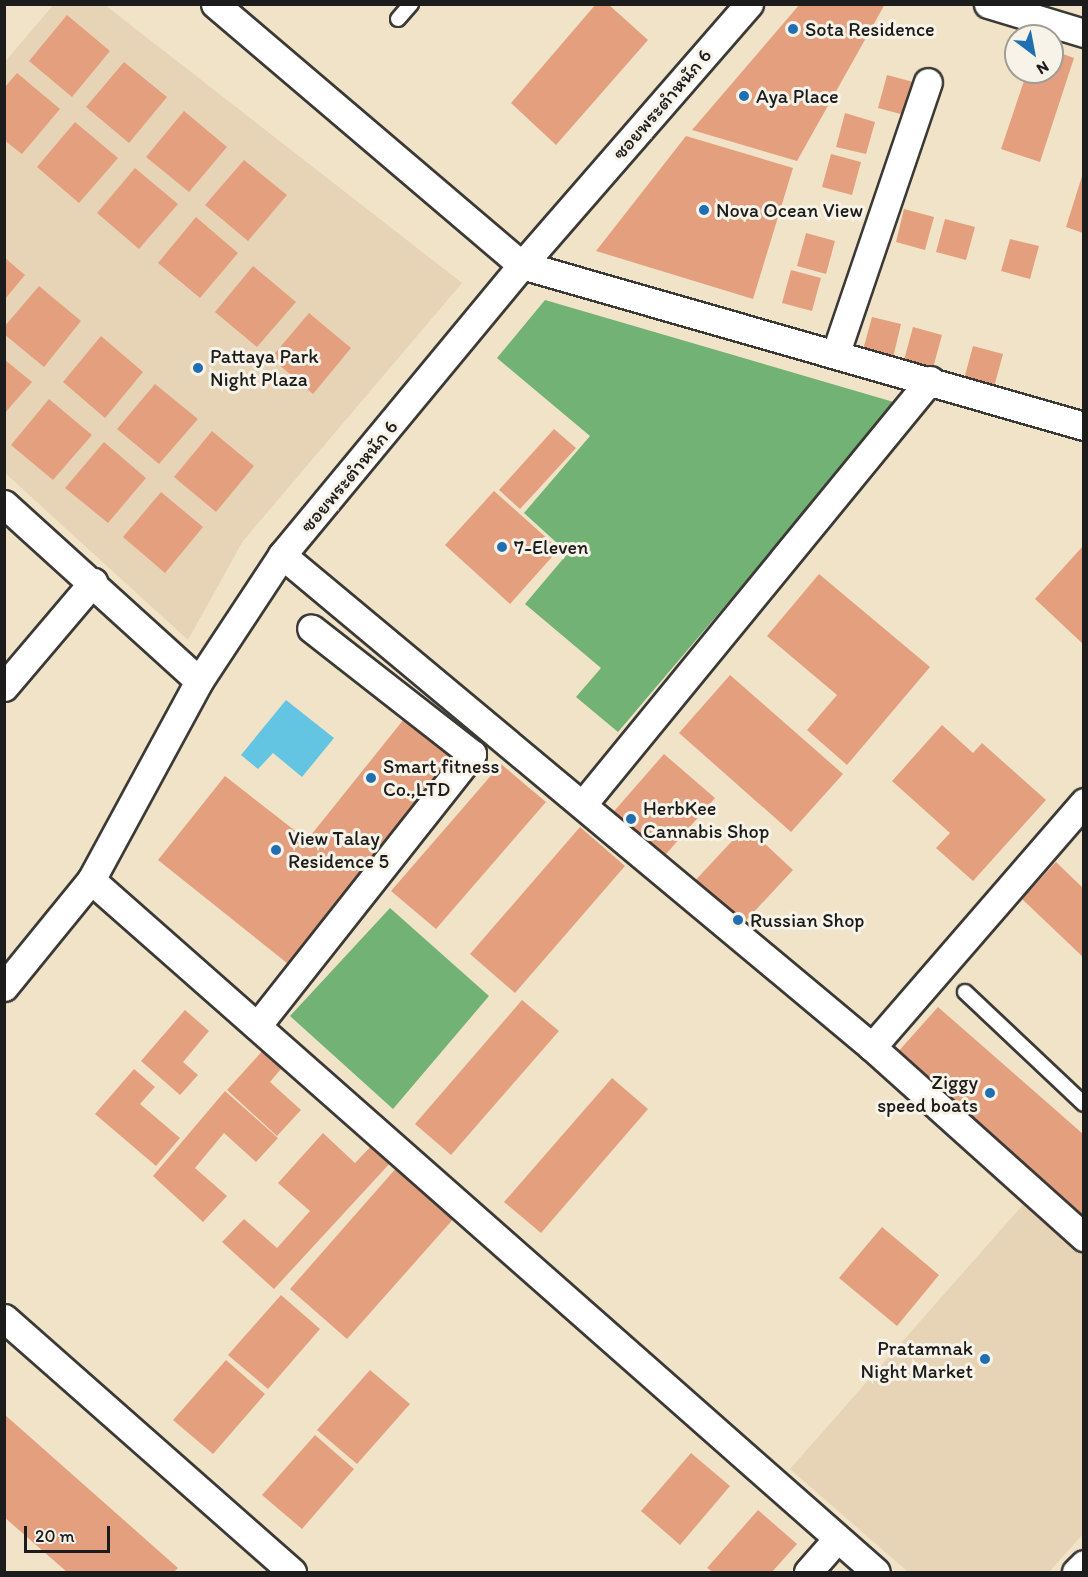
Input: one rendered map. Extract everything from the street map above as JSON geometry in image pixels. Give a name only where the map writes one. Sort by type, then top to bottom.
[{"type":"street","points":[[215,4],[522,265],[836,352],[1083,426]]},
{"type":"street","name":"ซอยพระตำหนัก 6","points":[[4,987],[91,880],[199,681],[282,555],[522,265],[749,4]]},
{"type":"street","points":[[988,4],[1083,33]]},
{"type":"street","points":[[836,352],[928,82]]},
{"type":"street","points":[[583,804],[930,380]]},
{"type":"street","points":[[4,504],[93,582],[199,681]]},
{"type":"street","points":[[282,555],[872,1047],[1083,1237]]},
{"type":"street","points":[[4,687],[93,582]]},
{"type":"street","points":[[257,1026],[472,754],[311,628]]},
{"type":"street","points":[[872,1047],[1083,802]]},
{"type":"street","points":[[91,880],[876,1572]]},
{"type":"street","points":[[4,1318],[292,1572]]},
{"type":"street","points":[[808,1572],[837,1539]]},
{"type":"street","points":[[1076,1572],[1083,1564]]},
{"type":"lane","points":[[398,19],[411,4]]},
{"type":"lane","points":[[964,992],[1083,1104]]},
{"type":"shaded area","name":"Pattaya Park Night Plaza","points":[[53,5],[105,5],[462,283],[243,541],[188,640],[5,473],[4,63]]},
{"type":"shaded area","name":"Pratamnak Night Market","points":[[1027,1200],[1083,1250],[1083,1534],[1049,1572],[908,1572],[790,1469]]},
{"type":"green space","points":[[545,300],[897,403],[618,732],[576,697],[601,668],[525,604],[568,553],[524,513],[590,436],[497,358]]},
{"type":"green space","points":[[390,908],[489,996],[393,1109],[290,1016]]},
{"type":"water","points":[[286,700],[334,738],[302,777],[273,753],[258,769],[241,755]]},
{"type":"building","points":[[596,4],[608,4],[648,40],[556,145],[511,103]]},
{"type":"building","points":[[800,4],[885,4],[797,161],[692,130]]},
{"type":"building","points":[[67,15],[110,51],[72,97],[29,61]]},
{"type":"building","points":[[1064,54],[1074,58],[1040,162],[1001,149],[1023,84],[1064,84]]},
{"type":"building","points":[[124,62],[167,97],[129,143],[86,107]]},
{"type":"building","points":[[17,73],[60,109],[22,154],[4,140],[4,88]]},
{"type":"building","points":[[887,75],[917,83],[908,116],[878,108]]},
{"type":"building","points":[[184,111],[227,147],[189,192],[146,157]]},
{"type":"building","points":[[845,113],[875,122],[866,154],[836,147]]},
{"type":"building","points":[[75,122],[118,158],[79,203],[37,167]]},
{"type":"building","name":"Nova Ocean View","points":[[686,136],[793,168],[753,299],[596,251]]},
{"type":"building","points":[[831,154],[861,162],[852,195],[822,187]]},
{"type":"building","points":[[244,160],[287,195],[248,241],[205,205]]},
{"type":"building","points":[[135,168],[178,204],[139,249],[97,213]]},
{"type":"building","points":[[1083,173],[1083,233],[1066,227]]},
{"type":"building","points":[[904,209],[934,217],[925,250],[896,242]]},
{"type":"building","points":[[196,217],[238,253],[200,298],[158,263]]},
{"type":"building","points":[[945,219],[975,227],[966,260],[936,252]]},
{"type":"building","points":[[806,233],[835,241],[826,274],[797,266]]},
{"type":"building","points":[[1010,239],[1039,246],[1030,279],[1001,271]]},
{"type":"building","points":[[5,258],[25,275],[5,299]]},
{"type":"building","points":[[253,266],[296,302],[257,347],[215,312]]},
{"type":"building","points":[[791,270],[821,278],[812,311],[782,303]]},
{"type":"building","points":[[39,286],[81,321],[44,367],[4,334],[4,327]]},
{"type":"building","points":[[309,313],[351,348],[313,394],[271,358]]},
{"type":"building","points":[[872,317],[901,324],[893,358],[863,350]]},
{"type":"building","points":[[913,327],[942,335],[933,368],[904,360]]},
{"type":"building","points":[[101,336],[143,372],[105,418],[63,382]]},
{"type":"building","points":[[973,346],[1003,354],[994,387],[964,379]]},
{"type":"building","points":[[4,359],[32,382],[4,414]]},
{"type":"building","points":[[155,384],[198,419],[159,464],[117,429]]},
{"type":"building","points":[[49,399],[92,435],[53,480],[11,445]]},
{"type":"building","points":[[554,429],[576,448],[520,509],[499,490]]},
{"type":"building","points":[[212,431],[254,466],[216,512],[174,477]]},
{"type":"building","points":[[104,442],[146,478],[108,523],[65,488]]},
{"type":"building","name":"7-Eleven","points":[[494,491],[559,549],[510,604],[445,545]]},
{"type":"building","points":[[161,492],[203,527],[165,573],[123,537]]},
{"type":"building","points":[[1083,546],[1083,644],[1035,599]]},
{"type":"building","points":[[819,574],[930,667],[847,765],[807,730],[837,695],[767,636]]},
{"type":"building","points":[[730,675],[843,774],[791,832],[679,733]]},
{"type":"building","name":"View Talay Residence 5","points":[[408,714],[461,756],[292,967],[158,860],[225,776],[307,840]]},
{"type":"building","points":[[942,725],[973,753],[982,743],[1046,800],[973,881],[936,848],[950,833],[892,781]]},
{"type":"building","points":[[664,754],[715,798],[660,861],[609,817]]},
{"type":"building","points":[[501,764],[546,802],[436,929],[391,891]]},
{"type":"building","points":[[746,826],[793,870],[738,929],[691,885]]},
{"type":"building","points":[[580,827],[625,866],[515,993],[470,954]]},
{"type":"building","points":[[1056,862],[1083,888],[1083,957],[1022,899]]},
{"type":"building","points":[[522,1000],[559,1031],[451,1155],[415,1124]]},
{"type":"building","name":"Ziggy speed boats","points":[[938,1007],[1083,1134],[1083,1215],[897,1053]]},
{"type":"building","points":[[185,1010],[209,1031],[183,1062],[198,1075],[180,1095],[141,1061]]},
{"type":"building","points":[[266,1047],[285,1064],[270,1082],[301,1110],[277,1136],[227,1090]]},
{"type":"building","points":[[134,1069],[155,1087],[140,1104],[180,1138],[156,1166],[95,1114]]},
{"type":"building","points":[[612,1078],[648,1109],[541,1233],[504,1202]]},
{"type":"building","points":[[225,1091],[278,1138],[256,1162],[224,1133],[195,1168],[227,1196],[203,1222],[153,1176]]},
{"type":"building","points":[[323,1133],[355,1163],[373,1144],[392,1161],[274,1289],[222,1242],[244,1219],[277,1248],[310,1211],[278,1183]]},
{"type":"building","points":[[398,1166],[456,1216],[347,1339],[290,1289]]},
{"type":"building","points":[[882,1227],[939,1275],[897,1326],[839,1278]]},
{"type":"building","points":[[281,1295],[320,1329],[268,1389],[228,1355]]},
{"type":"building","points":[[226,1360],[265,1394],[213,1454],[173,1420]]},
{"type":"building","points":[[370,1370],[410,1404],[357,1464],[317,1430]]},
{"type":"building","points":[[4,1414],[178,1568],[174,1572],[67,1572],[4,1517]]},
{"type":"building","points":[[315,1435],[354,1469],[302,1529],[262,1495]]},
{"type":"building","points":[[691,1453],[730,1486],[680,1545],[641,1511]]},
{"type":"building","points":[[758,1510],[797,1544],[772,1572],[713,1572],[707,1568]]},
{"type":"place","name":"Sota Residence","points":[[793,29]]},
{"type":"place","name":"Aya Place","points":[[744,96]]},
{"type":"place","name":"Nova Ocean View","points":[[704,210]]},
{"type":"place","name":"Pattaya Park Night Plaza","points":[[198,368]]},
{"type":"place","name":"7-Eleven","points":[[502,547]]},
{"type":"place","name":"Smart fitness Co.,LTD","points":[[371,778]]},
{"type":"place","name":"HerbKee Cannabis Shop","points":[[631,819]]},
{"type":"place","name":"View Talay Residence 5","points":[[276,850]]},
{"type":"place","name":"Russian Shop","points":[[738,920]]},
{"type":"place","name":"Ziggy speed boats","points":[[990,1093]]},
{"type":"place","name":"Pratamnak Night Market","points":[[985,1359]]}]
